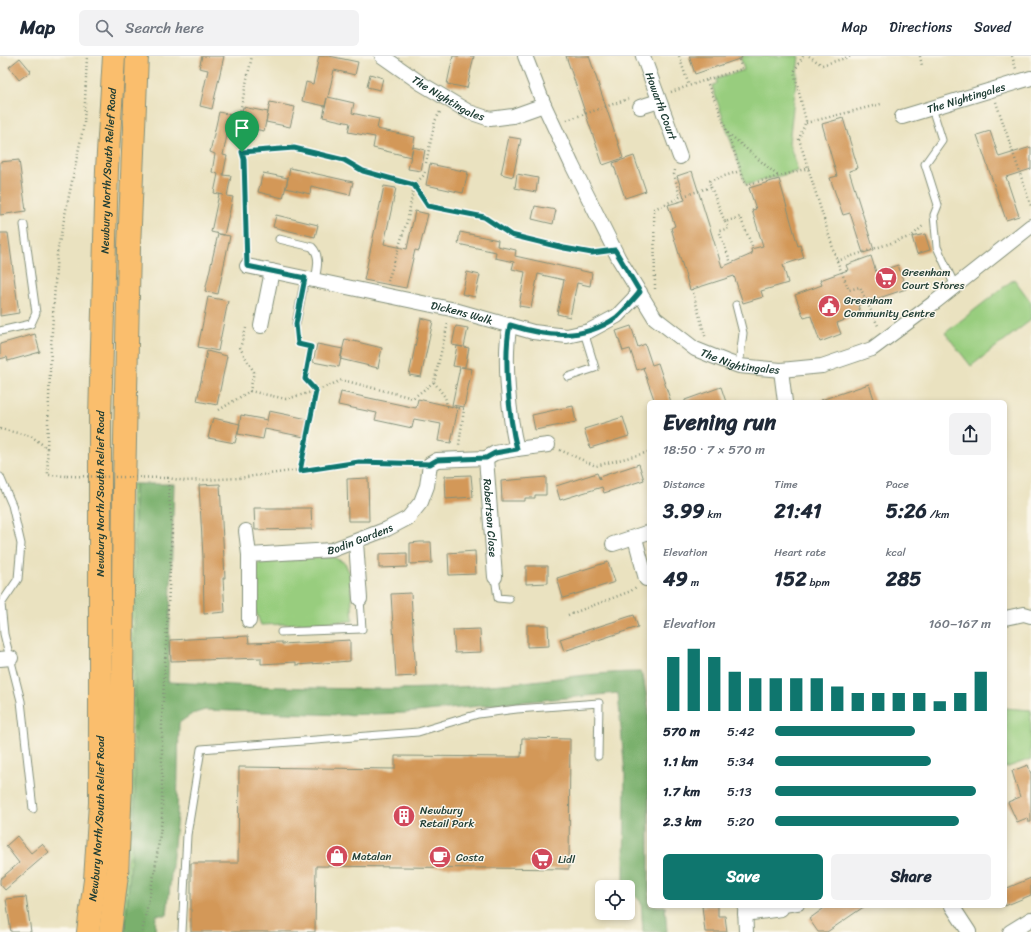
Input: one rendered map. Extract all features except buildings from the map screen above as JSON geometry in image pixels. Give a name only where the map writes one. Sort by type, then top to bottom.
[{"type":"highway","name":"Newbury North/South Relief Road","points":[[88,932],[100,803],[100,417],[107,169],[114,56]]},
{"type":"highway","name":"Newbury North/South Relief Road","points":[[110,932],[117,875],[122,785],[124,488],[129,232],[137,56]]},
{"type":"street","name":"The Nightingales","points":[[382,56],[422,84],[469,112],[490,119],[513,116],[544,106]]},
{"type":"street","name":"The Nightingales","points":[[525,56],[544,106],[554,124],[572,166],[615,250],[655,318],[695,349],[739,366],[781,370],[822,366],[872,349],[1031,226]]},
{"type":"street","name":"Howarth Court","points":[[643,56],[680,157]]},
{"type":"street","name":"The Nightingales","points":[[902,118],[1031,78]]},
{"type":"street","points":[[640,107],[657,95]]},
{"type":"street","name":"Dickens Walk","points":[[247,266],[451,309],[534,332],[567,336],[584,332],[617,316],[640,292]]},
{"type":"street","points":[[261,326],[272,271]]},
{"type":"street","points":[[510,325],[507,358],[513,433],[517,449]]},
{"type":"street","points":[[781,370],[785,400]]},
{"type":"street","points":[[430,464],[437,460],[486,458],[495,453],[548,445]]},
{"type":"street","name":"Robertson Close","points":[[486,458],[495,577]]},
{"type":"street","name":"Bodin Gardens","points":[[249,555],[332,550],[356,542],[408,518],[421,502],[427,486],[430,464]]},
{"type":"street","points":[[246,531],[249,555],[249,621]]},
{"type":"street","points":[[613,544],[647,533]]},
{"type":"street","points":[[635,538],[646,579]]},
{"type":"street","points":[[356,542],[360,599]]},
{"type":"street","points":[[1007,618],[1024,614],[1031,616]]},
{"type":"street","points":[[953,908],[969,932]]},
{"type":"street","points":[[746,932],[745,910],[781,909]]},
{"type":"street","points":[[1010,932],[1031,919]]},
{"type":"lane","points":[[932,108],[942,140],[926,164],[938,205],[934,215],[937,247],[955,286]]},
{"type":"lane","points":[[0,331],[31,324],[36,313],[24,225]]},
{"type":"lane","points":[[279,239],[312,247],[316,250],[318,266],[310,279],[296,324]]},
{"type":"lane","points":[[736,305],[743,333],[739,366]]},
{"type":"lane","points":[[568,377],[595,368],[584,332]]},
{"type":"lane","points":[[0,477],[12,504],[21,544],[18,579],[1,604],[5,659],[21,701],[33,809]]},
{"type":"lane","points":[[495,577],[498,598],[509,599]]},
{"type":"lane","points":[[281,632],[362,629],[360,599]]},
{"type":"lane","points":[[182,932],[187,836],[201,749],[418,732],[478,714],[517,709],[599,703],[598,756]]},
{"type":"lane","points":[[781,909],[787,908]]},
{"type":"path","points":[[87,56],[84,124],[57,253],[51,347],[47,448],[48,474],[67,476],[168,478],[185,481],[205,481],[300,471],[359,462],[430,464]]},
{"type":"path","points":[[247,266],[244,159],[237,126],[252,56]]},
{"type":"path","points":[[679,56],[689,86],[742,69],[738,56]]},
{"type":"path","points":[[803,56],[794,72],[806,121],[800,139],[837,261],[849,290],[860,287],[884,339]]},
{"type":"path","points":[[809,56],[822,65],[852,56]]},
{"type":"path","points":[[920,56],[922,66]]},
{"type":"path","points":[[706,80],[718,107],[746,185],[809,168]]},
{"type":"path","points":[[992,90],[1031,206]]},
{"type":"path","points":[[554,124],[657,95]]},
{"type":"path","points":[[426,163],[435,121],[447,99]]},
{"type":"path","points":[[805,124],[881,104]]},
{"type":"path","points":[[727,133],[778,176]]},
{"type":"path","points":[[242,152],[294,148],[344,160],[363,171],[414,185],[428,206],[484,217],[511,235],[592,253],[615,250]]},
{"type":"path","points":[[680,157],[674,174],[680,196]]},
{"type":"path","points":[[731,263],[719,231],[730,228],[725,222],[709,181],[740,171]]},
{"type":"path","points":[[385,295],[396,252],[404,232],[414,185],[425,172]]},
{"type":"path","points":[[655,318],[654,209],[680,196],[711,187]]},
{"type":"path","points":[[837,261],[912,236],[934,215]]},
{"type":"path","points":[[725,222],[740,217],[753,248]]},
{"type":"path","points":[[692,289],[706,338],[702,351]]},
{"type":"path","points":[[219,410],[250,391],[286,399],[316,391],[342,380],[413,398],[434,382],[451,309]]},
{"type":"path","points":[[250,391],[254,372],[240,348],[247,323],[261,326]]},
{"type":"path","points":[[296,324],[298,344],[311,347],[305,379],[316,391]]},
{"type":"path","points":[[434,382],[445,396],[447,406],[464,409],[457,459]]},
{"type":"path","points":[[300,471],[316,391]]},
{"type":"path","points":[[0,429],[31,436],[47,448]]},
{"type":"path","points":[[548,445],[596,466],[624,460],[647,453]]},
{"type":"path","points":[[142,932],[155,870],[162,818],[162,718],[172,532],[168,478]]},
{"type":"path","points":[[568,615],[631,591],[646,579]]},
{"type":"green space","points":[[740,56],[799,56],[789,143],[798,171],[746,185],[712,86],[717,83],[716,79],[744,70]]},
{"type":"green space","points":[[1014,279],[1031,302],[1031,320],[971,366],[945,333]]},
{"type":"green space","points":[[131,484],[135,484],[135,810],[125,932],[120,932],[131,810]]},
{"type":"green space","points":[[135,484],[174,484],[168,682],[248,686],[409,689],[527,682],[621,672],[640,672],[643,676],[647,698],[647,908],[665,908],[667,932],[643,932],[641,902],[635,896],[635,880],[624,880],[625,774],[618,693],[405,713],[341,715],[205,710],[192,714],[179,723],[177,815],[167,915],[156,915],[155,932],[125,932],[135,810]]},
{"type":"green space","points":[[333,557],[345,563],[350,574],[353,621],[261,625],[252,602],[253,568],[260,561]]},
{"type":"green space","points":[[1007,708],[1031,710],[1031,759],[1007,767]]},
{"type":"place","name":"Greenham Court Stores","points":[[886,278]]},
{"type":"place","name":"Greenham Community Centre","points":[[829,306]]},
{"type":"place","name":"Newbury Retail Park","points":[[404,816]]},
{"type":"place","name":"Matalan","points":[[337,856]]},
{"type":"place","name":"Costa","points":[[440,857]]},
{"type":"place","name":"Lidl","points":[[542,859]]},
{"type":"route","points":[[294,148],[344,160],[363,171],[414,185],[428,206],[484,217],[511,235],[592,253],[615,250],[640,292],[617,316],[589,331],[567,336],[534,332],[510,325],[507,358],[513,433],[517,449],[495,453],[486,458],[437,460],[430,464],[359,462],[300,471],[316,391],[305,379],[311,347],[298,344],[296,324],[305,278],[247,266],[247,216],[244,159],[242,152],[294,148]]}]
